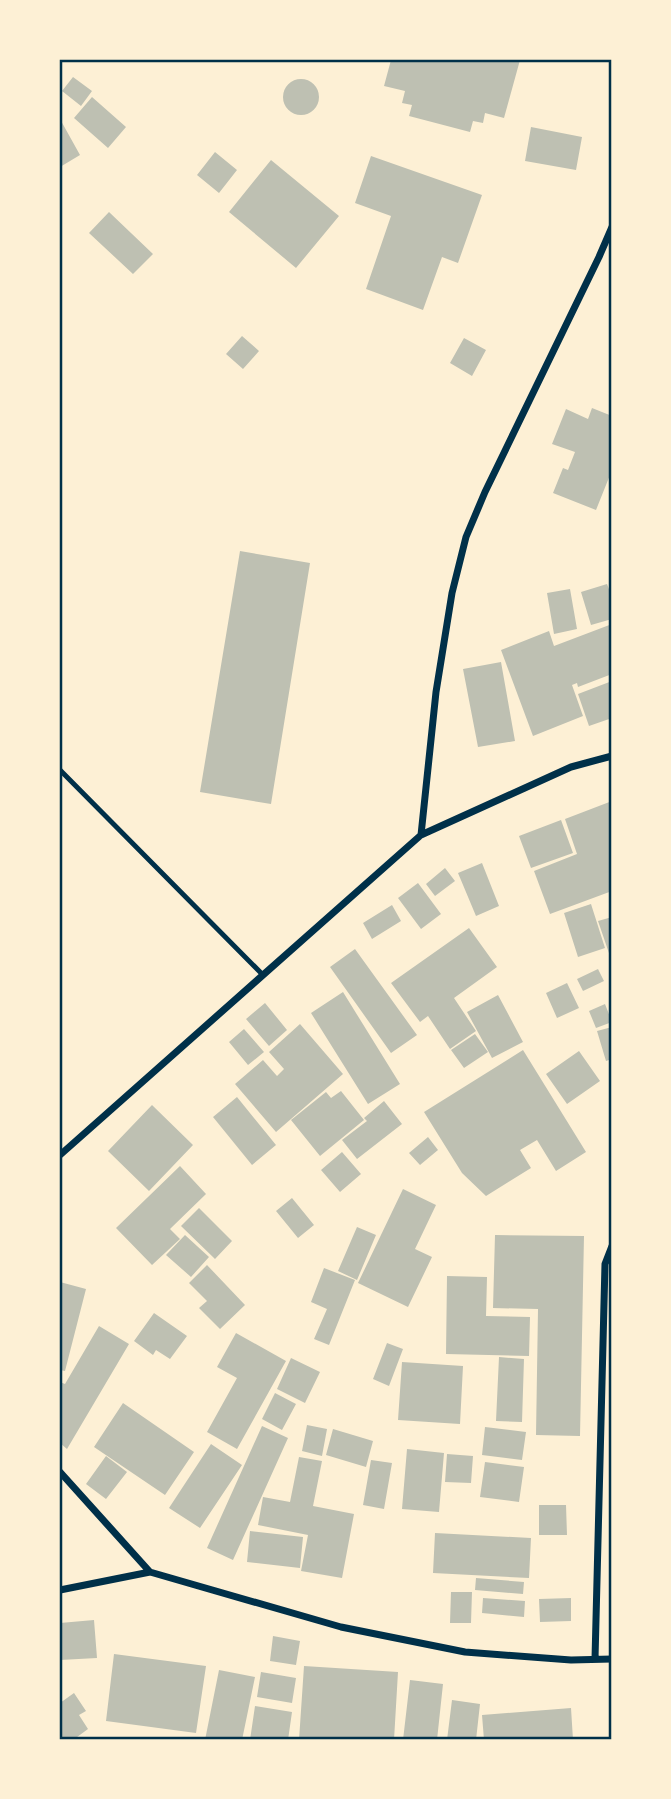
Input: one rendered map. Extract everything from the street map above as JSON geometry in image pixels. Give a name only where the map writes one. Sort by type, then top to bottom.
[{"type":"street","points":[[421,835],[436,692],[452,593],[466,537],[611,227]]},
{"type":"street","points":[[60,1156],[421,835],[571,767],[611,755]]},
{"type":"street","points":[[595,1659],[605,1264],[611,1246]]},
{"type":"street","points":[[60,1472],[150,1572]]},
{"type":"street","points":[[60,1590],[150,1572],[341,1628],[465,1652],[571,1660],[611,1659]]},
{"type":"lane","points":[[60,770],[263,975]]},
{"type":"building","points":[[391,60],[520,60],[504,118],[485,113],[483,123],[473,121],[470,132],[409,116],[412,105],[402,103],[405,91],[384,86]]},
{"type":"building","points":[[73,77],[92,91],[81,106],[62,91]]},
{"type":"building","points":[[301,79],[314,84],[319,97],[314,110],[301,115],[288,110],[283,97],[288,84]]},
{"type":"building","points":[[92,97],[126,127],[108,148],[74,118]]},
{"type":"building","points":[[60,119],[80,155],[60,167]]},
{"type":"building","points":[[531,127],[582,137],[576,170],[525,161]]},
{"type":"building","points":[[215,152],[237,170],[219,193],[197,175]]},
{"type":"building","points":[[371,156],[482,195],[458,263],[442,257],[423,310],[366,289],[391,216],[355,203]]},
{"type":"building","points":[[271,160],[339,216],[296,268],[229,212]]},
{"type":"building","points":[[109,212],[153,254],[133,274],[89,233]]},
{"type":"building","points":[[242,336],[259,351],[243,369],[226,354]]},
{"type":"building","points":[[464,338],[486,350],[472,376],[450,363]]},
{"type":"building","points":[[592,408],[612,416],[612,470],[596,510],[553,493],[563,468],[568,470],[575,452],[552,444],[566,409],[588,419]]},
{"type":"building","points":[[240,551],[310,563],[271,804],[200,792]]},
{"type":"building","points":[[607,584],[612,597],[612,619],[591,625],[581,592]]},
{"type":"building","points":[[570,589],[577,629],[554,634],[547,593]]},
{"type":"building","points":[[612,624],[612,674],[578,687],[577,683],[572,685],[583,716],[533,736],[501,650],[549,631],[554,646]]},
{"type":"building","points":[[501,662],[515,741],[478,747],[463,669]]},
{"type":"building","points":[[612,681],[612,718],[589,726],[578,694]]},
{"type":"building","points":[[612,801],[612,891],[550,914],[534,871],[577,854],[565,819]]},
{"type":"building","points":[[561,820],[573,853],[531,868],[519,836]]},
{"type":"building","points":[[482,863],[499,906],[476,916],[458,873]]},
{"type":"building","points":[[445,868],[455,881],[435,896],[426,884]]},
{"type":"building","points":[[418,883],[441,914],[421,929],[398,898]]},
{"type":"building","points":[[591,904],[605,948],[578,957],[564,913]]},
{"type":"building","points":[[392,905],[401,921],[372,939],[363,923]]},
{"type":"building","points":[[612,917],[612,959],[611,959],[598,921]]},
{"type":"building","points":[[469,928],[497,967],[454,998],[476,1031],[450,1049],[428,1016],[420,1022],[391,983]]},
{"type":"building","points":[[355,949],[417,1035],[391,1053],[330,967]]},
{"type":"building","points":[[598,969],[604,981],[583,991],[577,979]]},
{"type":"building","points":[[567,983],[579,1008],[557,1018],[546,993]]},
{"type":"building","points":[[343,992],[400,1084],[368,1104],[311,1013]]},
{"type":"building","points":[[498,995],[523,1042],[492,1058],[467,1012]]},
{"type":"building","points":[[265,1003],[287,1030],[269,1046],[246,1019]]},
{"type":"building","points":[[605,1004],[612,1022],[596,1028],[589,1011]]},
{"type":"building","points":[[300,1024],[343,1074],[276,1132],[235,1084],[263,1060],[277,1076],[284,1069],[269,1052]]},
{"type":"building","points":[[612,1027],[612,1059],[606,1061],[597,1031]]},
{"type":"building","points":[[244,1029],[264,1052],[248,1065],[229,1042]]},
{"type":"building","points":[[475,1034],[488,1052],[464,1068],[451,1050]]},
{"type":"building","points":[[523,1050],[586,1152],[556,1171],[537,1140],[520,1150],[531,1168],[486,1196],[462,1173],[424,1112]]},
{"type":"building","points":[[579,1051],[600,1081],[567,1104],[546,1074]]},
{"type":"building","points":[[341,1091],[364,1120],[320,1156],[291,1120],[326,1092],[331,1098]]},
{"type":"building","points":[[237,1097],[276,1145],[252,1165],[213,1117]]},
{"type":"building","points":[[384,1101],[402,1124],[357,1159],[342,1140],[367,1121],[364,1118]]},
{"type":"building","points":[[152,1105],[193,1145],[149,1191],[108,1151]]},
{"type":"building","points":[[428,1137],[438,1150],[420,1165],[409,1153]]},
{"type":"building","points":[[342,1152],[361,1174],[340,1192],[321,1170]]},
{"type":"building","points":[[180,1166],[206,1194],[170,1229],[180,1239],[152,1265],[116,1228]]},
{"type":"building","points":[[403,1189],[436,1205],[415,1249],[432,1257],[408,1307],[358,1283]]},
{"type":"building","points":[[292,1198],[314,1225],[298,1238],[276,1211]]},
{"type":"building","points":[[199,1208],[232,1241],[215,1259],[181,1226]]},
{"type":"building","points":[[357,1227],[376,1235],[357,1280],[338,1271]]},
{"type":"building","points":[[185,1235],[209,1257],[191,1277],[166,1255]]},
{"type":"building","points":[[495,1235],[584,1236],[580,1436],[536,1435],[538,1309],[493,1308]]},
{"type":"building","points":[[207,1265],[245,1305],[220,1329],[199,1308],[207,1301],[189,1283]]},
{"type":"building","points":[[324,1268],[355,1280],[329,1345],[314,1339],[327,1309],[311,1302]]},
{"type":"building","points":[[447,1276],[487,1277],[486,1316],[530,1317],[529,1356],[446,1354]]},
{"type":"building","points":[[60,1282],[86,1289],[65,1371],[60,1370]]},
{"type":"building","points":[[154,1313],[187,1336],[170,1359],[156,1350],[153,1355],[134,1341]]},
{"type":"building","points":[[99,1326],[129,1344],[67,1449],[60,1443],[60,1382],[65,1384]]},
{"type":"building","points":[[236,1333],[286,1361],[237,1449],[207,1432],[237,1378],[217,1367]]},
{"type":"building","points":[[387,1343],[403,1349],[389,1386],[373,1379]]},
{"type":"building","points":[[499,1357],[524,1359],[522,1422],[496,1421]]},
{"type":"building","points":[[291,1358],[320,1372],[305,1403],[277,1389]]},
{"type":"building","points":[[402,1362],[463,1366],[460,1424],[398,1420]]},
{"type":"building","points":[[275,1393],[296,1404],[282,1430],[262,1419]]},
{"type":"building","points":[[123,1403],[194,1452],[165,1495],[94,1447]]},
{"type":"building","points":[[307,1425],[327,1429],[322,1456],[302,1451]]},
{"type":"building","points":[[262,1426],[288,1438],[233,1560],[207,1548]]},
{"type":"building","points":[[485,1427],[526,1432],[522,1460],[482,1455]]},
{"type":"building","points":[[333,1429],[373,1441],[366,1467],[326,1455]]},
{"type":"building","points":[[211,1444],[242,1465],[200,1528],[169,1508]]},
{"type":"building","points":[[407,1449],[444,1453],[439,1512],[402,1509]]},
{"type":"building","points":[[447,1454],[473,1456],[471,1483],[445,1482]]},
{"type":"building","points":[[106,1456],[127,1472],[106,1499],[86,1484]]},
{"type":"building","points":[[299,1457],[322,1461],[313,1506],[354,1514],[342,1578],[301,1571],[308,1535],[258,1525],[263,1497],[290,1502]]},
{"type":"building","points":[[371,1460],[392,1463],[384,1509],[363,1505]]},
{"type":"building","points":[[485,1462],[524,1467],[519,1502],[480,1497]]},
{"type":"building","points":[[539,1505],[566,1505],[567,1535],[539,1535]]},
{"type":"building","points":[[250,1531],[303,1537],[300,1568],[247,1562]]},
{"type":"building","points":[[435,1533],[531,1538],[529,1578],[433,1573]]},
{"type":"building","points":[[476,1578],[524,1582],[523,1594],[475,1590]]},
{"type":"building","points":[[451,1592],[472,1592],[471,1623],[450,1623]]},
{"type":"building","points":[[483,1598],[525,1601],[524,1617],[482,1613]]},
{"type":"building","points":[[571,1598],[571,1621],[540,1622],[539,1599]]},
{"type":"building","points":[[94,1620],[97,1658],[60,1660],[60,1623]]},
{"type":"building","points":[[273,1636],[300,1641],[296,1665],[270,1661]]},
{"type":"building","points":[[114,1654],[206,1666],[196,1733],[106,1721]]},
{"type":"building","points":[[304,1666],[398,1672],[394,1740],[299,1740]]},
{"type":"building","points":[[219,1670],[255,1677],[242,1740],[205,1740]]},
{"type":"building","points":[[261,1672],[296,1678],[292,1703],[257,1697]]},
{"type":"building","points":[[410,1680],[443,1684],[437,1740],[403,1740]]},
{"type":"building","points":[[74,1693],[86,1711],[79,1715],[88,1729],[73,1740],[60,1740],[60,1703]]},
{"type":"building","points":[[452,1700],[480,1704],[476,1740],[447,1740]]},
{"type":"building","points":[[255,1706],[292,1712],[288,1740],[250,1740]]},
{"type":"building","points":[[571,1708],[573,1740],[484,1740],[482,1715]]}]
